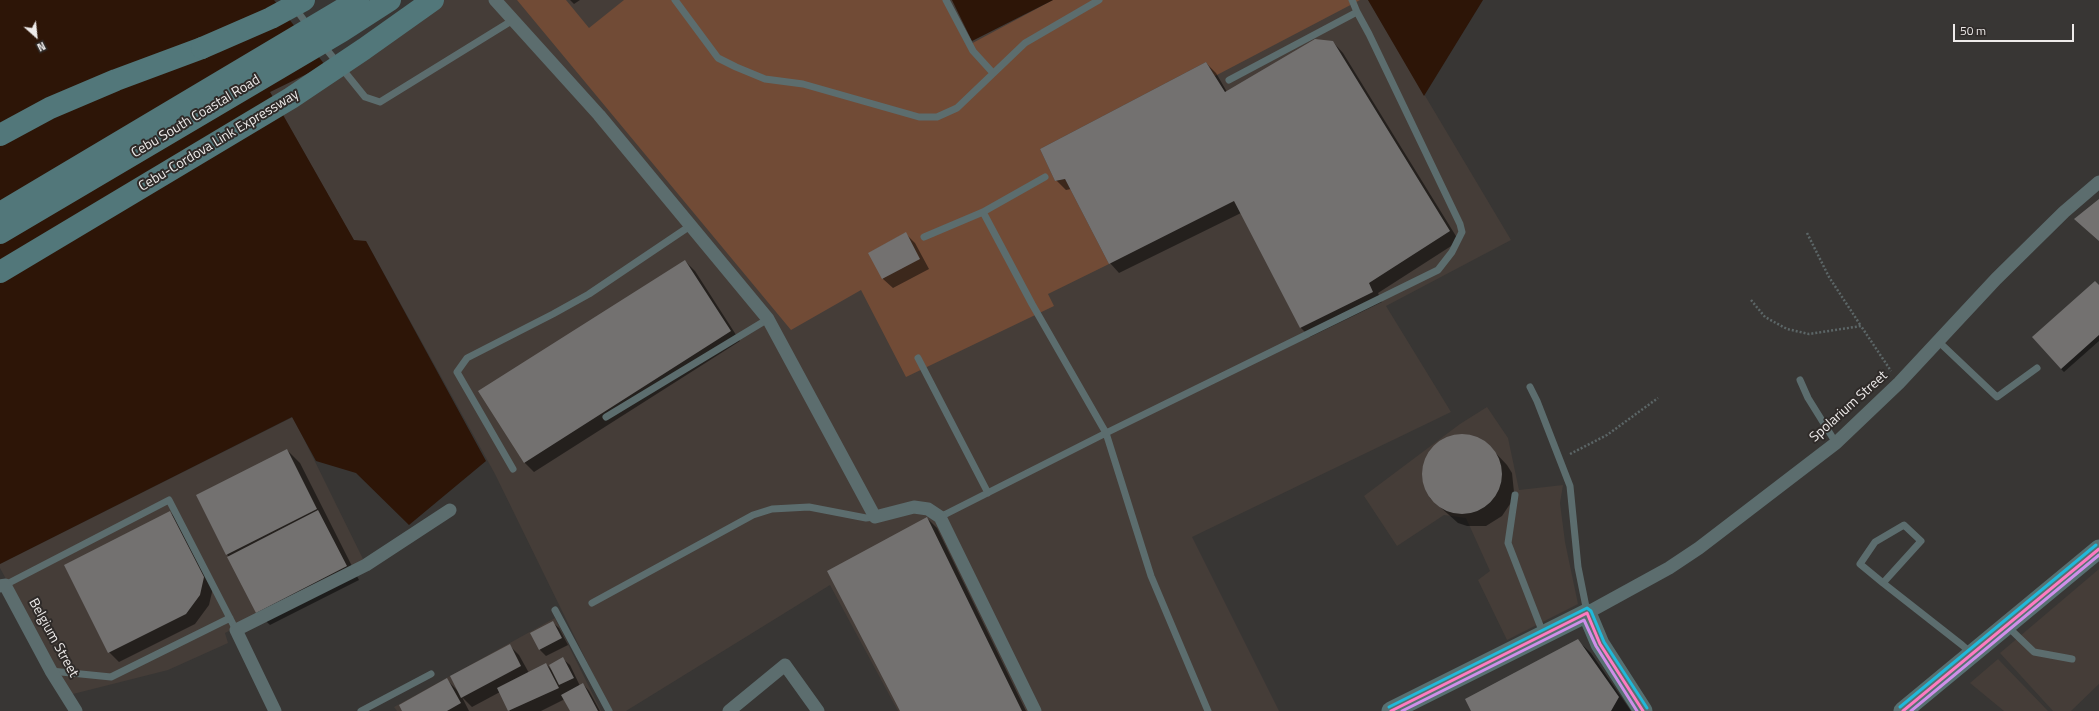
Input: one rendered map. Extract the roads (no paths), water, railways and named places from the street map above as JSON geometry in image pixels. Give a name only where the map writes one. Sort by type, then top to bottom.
[{"type":"highway","points":[[0,135],[50,108],[116,80],[202,48],[271,18],[304,0]]},
{"type":"highway","name":"Cebu South Coastal Road","points":[[0,213],[358,0]]},
{"type":"highway","name":"Cebu South Coastal Road","points":[[0,233],[342,31],[390,0]]},
{"type":"highway","name":"Cebu-Cordova Link Expressway","points":[[0,272],[291,98],[433,0]]},
{"type":"street","points":[[495,0],[598,115],[768,319],[876,517],[914,507],[928,509],[940,517],[1035,711]]},
{"type":"street","name":"Spolarium Street","points":[[1587,613],[1669,568],[1700,548],[1836,443],[1899,383],[1939,342],[1996,278],[2064,212],[2099,182]]},
{"type":"street","points":[[275,711],[236,630],[366,565],[450,510]]},
{"type":"street","points":[[1912,708],[1973,654],[2099,550]]},
{"type":"street","name":"Belgium Street","points":[[3,585],[51,671],[76,711]]},
{"type":"street","points":[[1391,711],[1544,636],[1587,613],[1600,644],[1643,711]]},
{"type":"street","points":[[729,711],[785,665],[818,711]]},
{"type":"lane","points":[[288,0],[365,97],[380,102],[513,20]]},
{"type":"lane","points":[[675,0],[718,58],[736,67],[764,79],[804,84],[919,117],[937,118],[957,108],[1025,43],[1099,0]]},
{"type":"lane","points":[[946,0],[973,51],[993,73]]},
{"type":"lane","points":[[940,517],[1106,433],[1438,270],[1452,252],[1462,232],[1460,224],[1352,0]]},
{"type":"lane","points":[[1229,80],[1357,12]]},
{"type":"lane","points":[[924,236],[983,212],[1045,177]]},
{"type":"lane","points":[[983,212],[1032,304],[1106,433],[1151,576],[1208,711]]},
{"type":"lane","points":[[513,469],[457,372],[466,358],[589,294],[690,226]]},
{"type":"lane","points":[[606,417],[768,319]]},
{"type":"lane","points":[[1939,342],[1997,397],[2037,368]]},
{"type":"lane","points":[[918,358],[988,493]]},
{"type":"lane","points":[[1800,380],[1808,398],[1836,443]]},
{"type":"lane","points":[[1530,387],[1537,401],[1570,486],[1578,567],[1587,613]]},
{"type":"lane","points":[[1515,495],[1508,543],[1544,636]]},
{"type":"lane","points":[[3,585],[169,500],[236,630]]},
{"type":"lane","points":[[592,603],[753,515],[772,509],[809,507],[866,518],[876,517]]},
{"type":"lane","points":[[1883,583],[1921,541],[1904,525],[1875,542],[1860,564],[1883,583],[1973,654]]},
{"type":"lane","points":[[555,610],[609,711]]},
{"type":"lane","points":[[51,671],[111,677],[230,618]]},
{"type":"lane","points":[[2007,626],[2034,652],[2072,660]]},
{"type":"lane","points":[[361,711],[431,674]]}]
